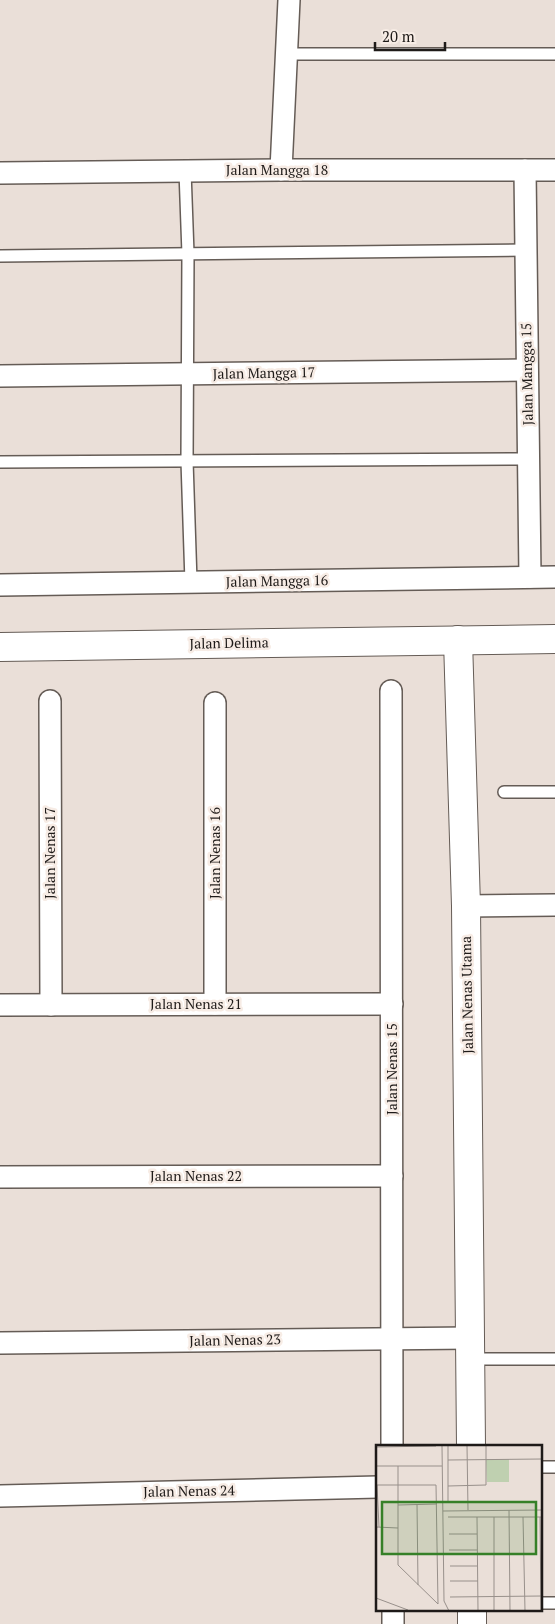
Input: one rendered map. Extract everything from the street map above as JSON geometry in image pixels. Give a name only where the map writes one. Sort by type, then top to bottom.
[{"type":"street","points":[[281,170],[289,0]]},
{"type":"street","name":"Jalan Mangga 15","points":[[525,170],[530,577]]},
{"type":"street","name":"Jalan Mangga 18","points":[[0,173],[555,170]]},
{"type":"street","name":"Jalan Mangga 17","points":[[0,376],[527,370]]},
{"type":"street","name":"Jalan Mangga 16","points":[[0,585],[555,577]]},
{"type":"street","points":[[458,640],[555,639]]},
{"type":"street","name":"Jalan Delima","points":[[0,647],[458,640]]},
{"type":"street","name":"Jalan Nenas Utama","points":[[458,640],[466,906],[471,1445]]},
{"type":"street","name":"Jalan Nenas 15","points":[[391,691],[392,1445]]},
{"type":"street","name":"Jalan Nenas 17","points":[[50,701],[51,1005]]},
{"type":"street","name":"Jalan Nenas 16","points":[[214,703],[215,1004]]},
{"type":"street","points":[[466,906],[555,905]]},
{"type":"street","name":"Jalan Nenas 21","points":[[0,1005],[392,1004]]},
{"type":"street","name":"Jalan Nenas 22","points":[[0,1177],[392,1176]]},
{"type":"street","name":"Jalan Nenas 23","points":[[0,1343],[393,1338],[470,1348]]},
{"type":"street","name":"Jalan Nenas 24","points":[[0,1496],[376,1487]]},
{"type":"lane","points":[[286,54],[555,54]]},
{"type":"lane","points":[[185,171],[188,254],[187,461],[191,582]]},
{"type":"lane","points":[[0,256],[526,250]]},
{"type":"lane","points":[[0,462],[529,459]]},
{"type":"lane","points":[[504,792],[555,792]]},
{"type":"lane","points":[[470,1348],[555,1359]]},
{"type":"lane","points":[[542,1467],[555,1467]]},
{"type":"lane","points":[[542,1603],[555,1603]]}]
